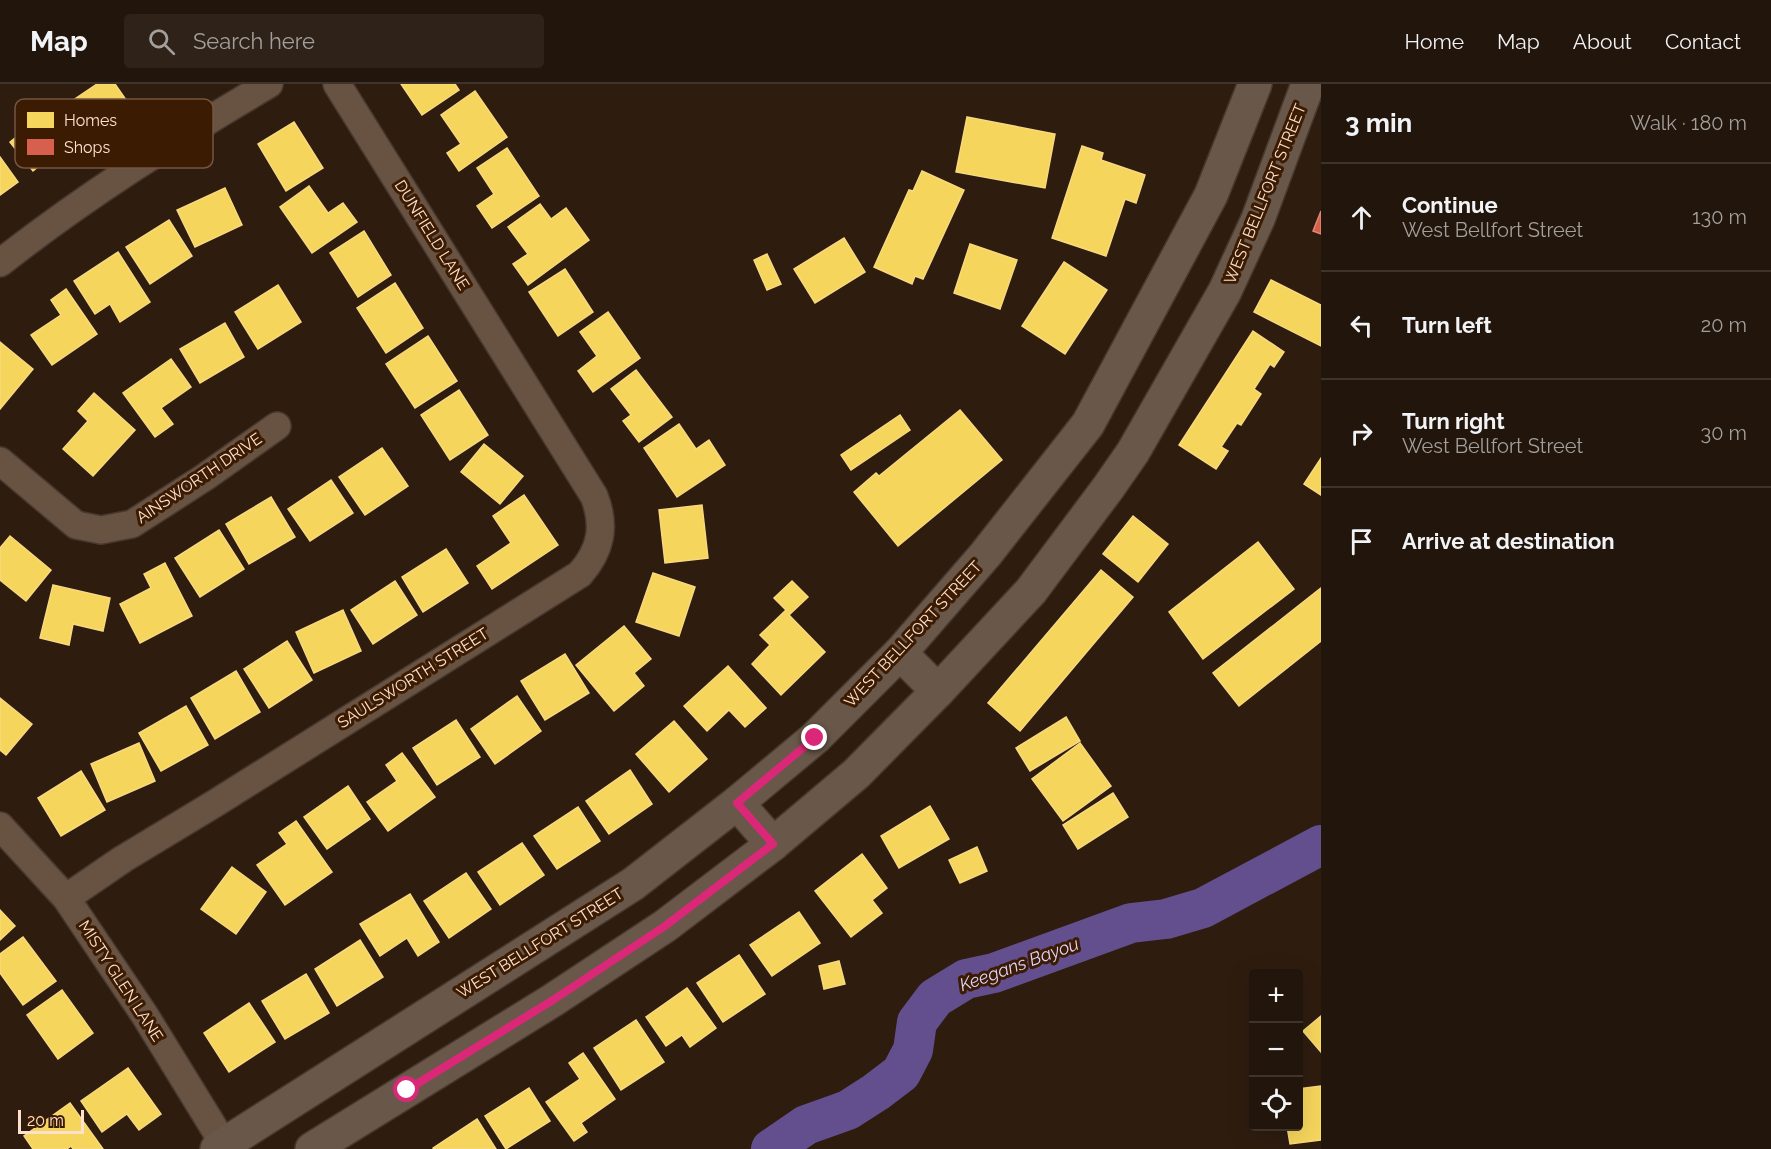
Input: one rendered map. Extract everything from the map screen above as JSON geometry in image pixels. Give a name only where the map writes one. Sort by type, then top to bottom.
[{"type":"main road","name":"WEST BELLFORT STREET","points":[[222,1148],[633,884],[737,803],[815,738],[900,653],[986,555],[1088,424],[1211,195],[1255,84]]},
{"type":"main road","name":"WEST BELLFORT STREET","points":[[312,1149],[562,994],[665,926],[773,844],[856,774],[1031,591],[1132,452],[1225,291],[1258,219],[1308,84]]},
{"type":"main road","points":[[900,653],[938,690]]},
{"type":"main road","points":[[737,803],[773,844]]},
{"type":"street","points":[[213,117],[269,84]]},
{"type":"street","name":"DUNFIELD LANE","points":[[337,84],[525,387]]},
{"type":"street","points":[[0,263],[84,200],[133,168]]},
{"type":"street","name":"SAULSWORTH STREET","points":[[66,898],[123,859],[224,798],[585,569],[597,551],[601,537],[602,523],[599,509],[594,496],[525,387]]},
{"type":"street","name":"AINSWORTH DRIVE","points":[[0,461],[76,525],[101,530],[132,524],[205,477],[277,426]]},
{"type":"street","name":"MISTY GLEN LANE","points":[[0,826],[66,898],[144,1014],[222,1148]]},
{"type":"building: Homes","points":[[97,84],[115,84],[125,99],[75,99]]},
{"type":"building: Homes","points":[[401,84],[455,84],[459,90],[422,115]]},
{"type":"building: Homes","points":[[475,91],[507,137],[459,171],[447,153],[461,144],[441,115]]},
{"type":"building: Homes","points":[[967,117],[1055,134],[1045,188],[956,172]]},
{"type":"building: Homes","points":[[294,122],[323,168],[286,191],[258,144]]},
{"type":"building: Homes","points":[[15,138],[15,148],[10,142]]},
{"type":"building: Homes","points":[[1082,146],[1103,153],[1101,160],[1145,175],[1136,203],[1125,199],[1106,256],[1052,238]]},
{"type":"building: Homes","points":[[507,148],[539,196],[492,228],[477,206],[494,194],[477,168]]},
{"type":"building: Homes","points":[[0,157],[18,182],[0,195]]},
{"type":"building: Homes","points":[[922,171],[964,190],[923,279],[915,276],[912,284],[874,267],[909,190],[913,191]]},
{"type":"building: Homes","points":[[309,186],[328,213],[343,203],[357,222],[312,253],[280,207]]},
{"type":"building: Homes","points":[[225,188],[242,225],[195,247],[177,210]]},
{"type":"building: Homes","points":[[540,204],[551,219],[566,208],[589,240],[528,285],[513,264],[528,254],[508,227]]},
{"type":"building: Homes","points":[[169,220],[192,256],[150,284],[126,247]]},
{"type":"building: Homes","points":[[364,231],[391,275],[358,297],[330,253]]},
{"type":"building: Homes","points":[[844,238],[865,272],[815,303],[794,269]]},
{"type":"building: Homes","points":[[970,244],[1017,260],[1000,309],[954,293]]},
{"type":"building: Homes","points":[[118,252],[150,302],[120,322],[110,304],[95,314],[74,281]]},
{"type":"building: Homes","points":[[767,254],[781,284],[767,290],[754,260]]},
{"type":"building: Homes","points":[[1064,262],[1107,290],[1065,354],[1022,326]]},
{"type":"building: Homes","points":[[565,269],[593,312],[558,336],[529,292]]},
{"type":"building: Homes","points":[[1271,280],[1321,305],[1321,346],[1254,312]]},
{"type":"building: Homes","points":[[395,283],[423,328],[386,353],[357,308]]},
{"type":"building: Homes","points":[[278,285],[301,322],[258,349],[235,312]]},
{"type":"building: Homes","points":[[66,289],[97,334],[52,365],[31,335],[61,315],[51,300]]},
{"type":"building: Homes","points":[[608,312],[640,358],[593,392],[578,371],[597,356],[580,332]]},
{"type":"building: Homes","points":[[225,323],[244,357],[200,383],[180,349]]},
{"type":"building: Homes","points":[[1253,331],[1284,352],[1274,367],[1270,364],[1254,389],[1261,394],[1241,425],[1237,423],[1221,447],[1228,451],[1216,469],[1179,445]]},
{"type":"building: Homes","points":[[428,336],[457,381],[415,408],[386,364]]},
{"type":"building: Homes","points":[[0,342],[33,369],[0,409]]},
{"type":"building: Homes","points":[[171,359],[191,387],[161,408],[173,424],[155,437],[123,393]]},
{"type":"building: Homes","points":[[636,370],[672,417],[639,442],[623,421],[631,415],[611,389]]},
{"type":"building: Homes","points":[[459,390],[488,435],[450,460],[421,415]]},
{"type":"building: Homes","points":[[94,393],[135,430],[93,476],[63,449],[88,421],[78,411]]},
{"type":"building: Homes","points":[[960,410],[1002,460],[898,546],[854,492],[876,473],[879,476]]},
{"type":"building: Homes","points":[[900,415],[910,430],[851,470],[841,455]]},
{"type":"building: Homes","points":[[679,424],[696,449],[709,440],[725,465],[677,497],[644,448]]},
{"type":"building: Homes","points":[[484,444],[523,476],[500,504],[461,472]]},
{"type":"building: Homes","points":[[382,448],[408,486],[365,515],[339,477]]},
{"type":"building: Homes","points":[[1321,458],[1321,495],[1304,484]]},
{"type":"building: Homes","points":[[331,480],[353,513],[310,541],[288,509]]},
{"type":"building: Homes","points":[[524,495],[558,545],[492,589],[477,566],[511,543],[493,516]]},
{"type":"building: Homes","points":[[271,497],[295,537],[249,564],[226,524]]},
{"type":"building: Homes","points":[[702,505],[708,558],[665,563],[659,510]]},
{"type":"building: Homes","points":[[1133,516],[1168,544],[1138,582],[1103,554]]},
{"type":"building: Homes","points":[[219,530],[244,569],[200,597],[175,558]]},
{"type":"building: Homes","points":[[10,536],[51,570],[26,601],[0,580],[0,548]]},
{"type":"building: Homes","points":[[1258,542],[1294,589],[1203,659],[1169,612]]},
{"type":"building: Homes","points":[[446,549],[468,583],[423,612],[402,577]]},
{"type":"building: Homes","points":[[165,563],[192,616],[140,643],[120,604],[151,588],[144,574]]},
{"type":"building: Homes","points":[[1101,570],[1133,597],[1020,731],[988,703]]},
{"type":"building: Homes","points":[[653,573],[695,587],[679,636],[636,622]]},
{"type":"building: Homes","points":[[395,581],[417,615],[373,644],[351,610]]},
{"type":"building: Homes","points":[[792,581],[808,597],[789,615],[825,652],[781,695],[752,664],[770,645],[760,635],[786,610],[774,598]]},
{"type":"building: Homes","points":[[53,585],[110,598],[103,631],[73,624],[69,645],[40,638]]},
{"type":"building: Homes","points":[[1321,588],[1321,641],[1239,706],[1213,673]]},
{"type":"building: Homes","points":[[343,610],[361,651],[314,673],[296,632]]},
{"type":"building: Homes","points":[[624,626],[651,659],[634,673],[644,686],[614,711],[576,665]]},
{"type":"building: Homes","points":[[287,641],[312,680],[269,708],[244,669]]},
{"type":"building: Homes","points":[[565,654],[589,693],[545,720],[521,681]]},
{"type":"building: Homes","points":[[728,666],[766,708],[745,727],[729,710],[707,731],[684,706]]},
{"type":"building: Homes","points":[[236,671],[260,712],[215,739],[191,698]]},
{"type":"building: Homes","points":[[517,696],[541,731],[495,764],[471,729]]},
{"type":"building: Homes","points":[[0,698],[32,724],[6,755],[0,750]]},
{"type":"building: Homes","points":[[186,706],[208,745],[161,771],[139,733]]},
{"type":"building: Homes","points":[[1066,717],[1080,741],[1030,771],[1016,748]]},
{"type":"building: Homes","points":[[456,720],[480,757],[437,785],[413,748]]},
{"type":"building: Homes","points":[[674,721],[707,759],[669,792],[636,754]]},
{"type":"building: Homes","points":[[139,743],[155,781],[107,802],[91,764]]},
{"type":"building: Homes","points":[[1080,743],[1111,786],[1063,821],[1032,779]]},
{"type":"building: Homes","points":[[402,753],[435,797],[388,831],[367,802],[397,781],[386,765]]},
{"type":"building: Homes","points":[[630,770],[652,804],[609,834],[586,801]]},
{"type":"building: Homes","points":[[81,771],[105,810],[61,836],[38,798]]},
{"type":"building: Homes","points":[[348,786],[370,819],[327,849],[304,817]]},
{"type":"building: Homes","points":[[1113,793],[1128,817],[1078,849],[1063,825]]},
{"type":"building: Homes","points":[[930,806],[949,839],[899,868],[881,836]]},
{"type":"building: Homes","points":[[578,807],[600,841],[557,869],[534,836]]},
{"type":"building: Homes","points":[[296,821],[332,872],[285,905],[257,865],[287,844],[279,833]]},
{"type":"building: Homes","points":[[522,843],[544,875],[500,905],[478,872]]},
{"type":"building: Homes","points":[[977,847],[987,871],[960,883],[949,860]]},
{"type":"building: Homes","points":[[862,854],[887,888],[872,900],[882,913],[851,937],[815,891]]},
{"type":"building: Homes","points":[[232,867],[266,892],[236,934],[201,909]]},
{"type":"building: Homes","points":[[466,873],[491,909],[449,938],[424,901]]},
{"type":"building: Homes","points":[[410,894],[439,942],[418,956],[407,938],[380,956],[360,924]]},
{"type":"building: Homes","points":[[0,910],[15,926],[0,940]]},
{"type":"building: Homes","points":[[799,912],[820,943],[772,976],[750,945]]},
{"type":"building: Homes","points":[[23,937],[56,981],[23,1005],[0,973],[0,954]]},
{"type":"building: Homes","points":[[360,940],[383,977],[337,1006],[315,969]]},
{"type":"building: Homes","points":[[739,955],[765,994],[723,1022],[697,983]]},
{"type":"building: Homes","points":[[839,961],[845,984],[824,989],[819,966]]},
{"type":"building: Homes","points":[[306,974],[329,1013],[285,1039],[262,1001]]},
{"type":"building: Homes","points":[[687,988],[716,1028],[690,1047],[682,1035],[666,1046],[646,1017]]},
{"type":"building: Homes","points":[[62,990],[93,1033],[58,1059],[27,1015]]},
{"type":"building: Homes","points":[[249,1003],[275,1042],[229,1072],[204,1033]]},
{"type":"building: Homes","points":[[1321,1016],[1321,1052],[1303,1031]]},
{"type":"building: Homes","points":[[636,1020],[664,1062],[621,1090],[594,1048]]},
{"type":"building: Homes","points":[[583,1053],[615,1099],[581,1123],[587,1132],[574,1141],[546,1102],[580,1079],[569,1063]]},
{"type":"building: Homes","points":[[128,1068],[161,1114],[139,1130],[127,1114],[102,1132],[81,1101]]},
{"type":"building: Homes","points":[[1321,1086],[1321,1140],[1290,1144],[1288,1131],[1303,1131],[1303,1088]]},
{"type":"building: Homes","points":[[529,1088],[550,1121],[506,1149],[485,1116]]},
{"type":"building: Homes","points":[[70,1103],[103,1149],[73,1149],[71,1146],[67,1149],[33,1149],[24,1136]]},
{"type":"building: Homes","points":[[477,1119],[496,1149],[433,1148]]},
{"type":"building: Shops","points":[[1321,211],[1321,234],[1313,231]]},
{"type":"waterway","name":"Keegans Bayou","points":[[771,1149],[806,1125],[848,1110],[901,1073],[913,1050],[917,1022],[935,998],[966,979],[994,973],[1131,923],[1166,919],[1203,908],[1321,845]]},
{"type":"route","points":[[407,1090],[553,1000],[665,926],[773,844],[737,803],[815,738]]}]
